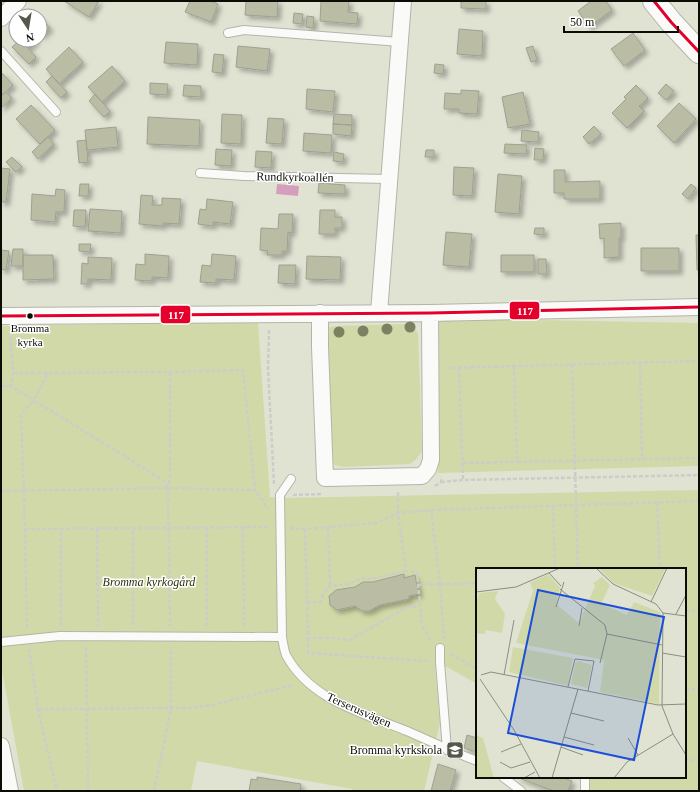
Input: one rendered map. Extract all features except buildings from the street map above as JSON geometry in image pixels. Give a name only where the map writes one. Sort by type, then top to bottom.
[{"type":"street","points":[[1,18],[18,1]]},
{"type":"street","points":[[379,313],[402,1]]},
{"type":"street","points":[[654,1],[699,52]]},
{"type":"street","points":[[6,316],[430,313],[699,307]]},
{"type":"street","points":[[320,313],[325,478],[422,476],[428,468],[431,460],[430,313]]},
{"type":"street","points":[[1,746],[10,791]]},
{"type":"lane","points":[[228,33],[244,30],[400,42]]},
{"type":"lane","points":[[1,50],[56,112]]},
{"type":"lane","name":"Rundkyrkoallén","points":[[200,173],[244,176],[389,179]]},
{"type":"lane","points":[[280,495],[291,479]]},
{"type":"lane","name":"Terserusvägen","points":[[280,495],[282,527],[282,637],[285,653],[294,668],[319,692],[342,705],[447,750],[476,761]]},
{"type":"lane","points":[[1,642],[60,636],[282,637]]},
{"type":"lane","points":[[440,648],[447,750]]},
{"type":"lane","points":[[504,778],[521,791]]},
{"type":"lane","points":[[585,778],[585,791]]},
{"type":"path","points":[[6,316],[10,332],[13,373],[11,386]]},
{"type":"path","points":[[270,326],[268,368],[274,495],[327,494]]},
{"type":"path","points":[[440,368],[699,361]]},
{"type":"path","points":[[640,363],[642,459]]},
{"type":"path","points":[[572,364],[578,568]]},
{"type":"path","points":[[514,366],[517,462]]},
{"type":"path","points":[[459,367],[463,480]]},
{"type":"path","points":[[13,373],[243,370],[255,490],[282,527]]},
{"type":"path","points":[[154,791],[171,709],[168,488],[170,476],[170,372]]},
{"type":"path","points":[[48,373],[34,400],[21,414],[27,639],[38,709],[56,791]]},
{"type":"path","points":[[1,386],[11,386],[34,400],[162,480],[168,488]]},
{"type":"path","points":[[462,463],[699,458]]},
{"type":"path","points":[[434,486],[441,482],[463,480],[699,475]]},
{"type":"path","points":[[441,482],[442,476]]},
{"type":"path","points":[[1,492],[168,488],[255,490]]},
{"type":"path","points":[[390,492],[406,491]]},
{"type":"path","points":[[398,492],[398,512],[406,571]]},
{"type":"path","points":[[24,529],[207,527],[282,527],[305,529],[376,523],[398,512],[699,501]]},
{"type":"path","points":[[657,502],[660,568]]},
{"type":"path","points":[[553,506],[555,568]]},
{"type":"path","points":[[431,510],[440,584],[444,640],[440,648]]},
{"type":"path","points":[[207,527],[207,636]]},
{"type":"path","points":[[243,527],[244,636]]},
{"type":"path","points":[[328,527],[330,586]]},
{"type":"path","points":[[60,636],[61,528]]},
{"type":"path","points":[[97,528],[98,636]]},
{"type":"path","points":[[133,528],[133,636]]},
{"type":"path","points":[[305,529],[308,653],[440,662]]},
{"type":"path","points":[[307,602],[321,602],[323,594],[330,586],[349,584],[362,578],[372,579],[406,571],[417,573],[422,626],[433,644],[476,668]]},
{"type":"path","points":[[418,585],[476,583]]},
{"type":"path","points":[[308,638],[350,640],[406,608],[420,606]]},
{"type":"path","points":[[686,611],[699,611]]},
{"type":"path","points":[[86,636],[88,791]]},
{"type":"path","points":[[38,709],[171,709],[212,704],[306,681]]},
{"type":"path","points":[[686,689],[699,690]]},
{"type":"path","points":[[686,758],[699,763]]},
{"type":"green space","points":[[435,318],[699,323],[699,466],[438,473]]},
{"type":"green space","name":"Bromma kyrkogård","points":[[258,322],[270,497],[699,490],[699,791],[589,791],[589,778],[686,778],[686,568],[476,568],[476,683],[447,667],[435,667],[440,723],[424,791],[352,791],[352,789],[197,761],[191,791],[24,791],[1,665],[1,326]]},
{"type":"green space","points":[[409,324],[413,326],[418,333],[421,452],[410,464],[343,467],[335,465],[330,458],[327,329],[335,326]]},
{"type":"shaded area","points":[[277,184],[299,186],[298,196],[276,194]]},
{"type":"transit line","name":"117","points":[[654,1],[699,52]]},
{"type":"transit line","name":"117","points":[[1,316],[430,313],[699,307]]},
{"type":"place","name":"Bromma kyrka","points":[[30,316]]},
{"type":"place","name":"Bromma kyrkskola","points":[[455,750]]}]
